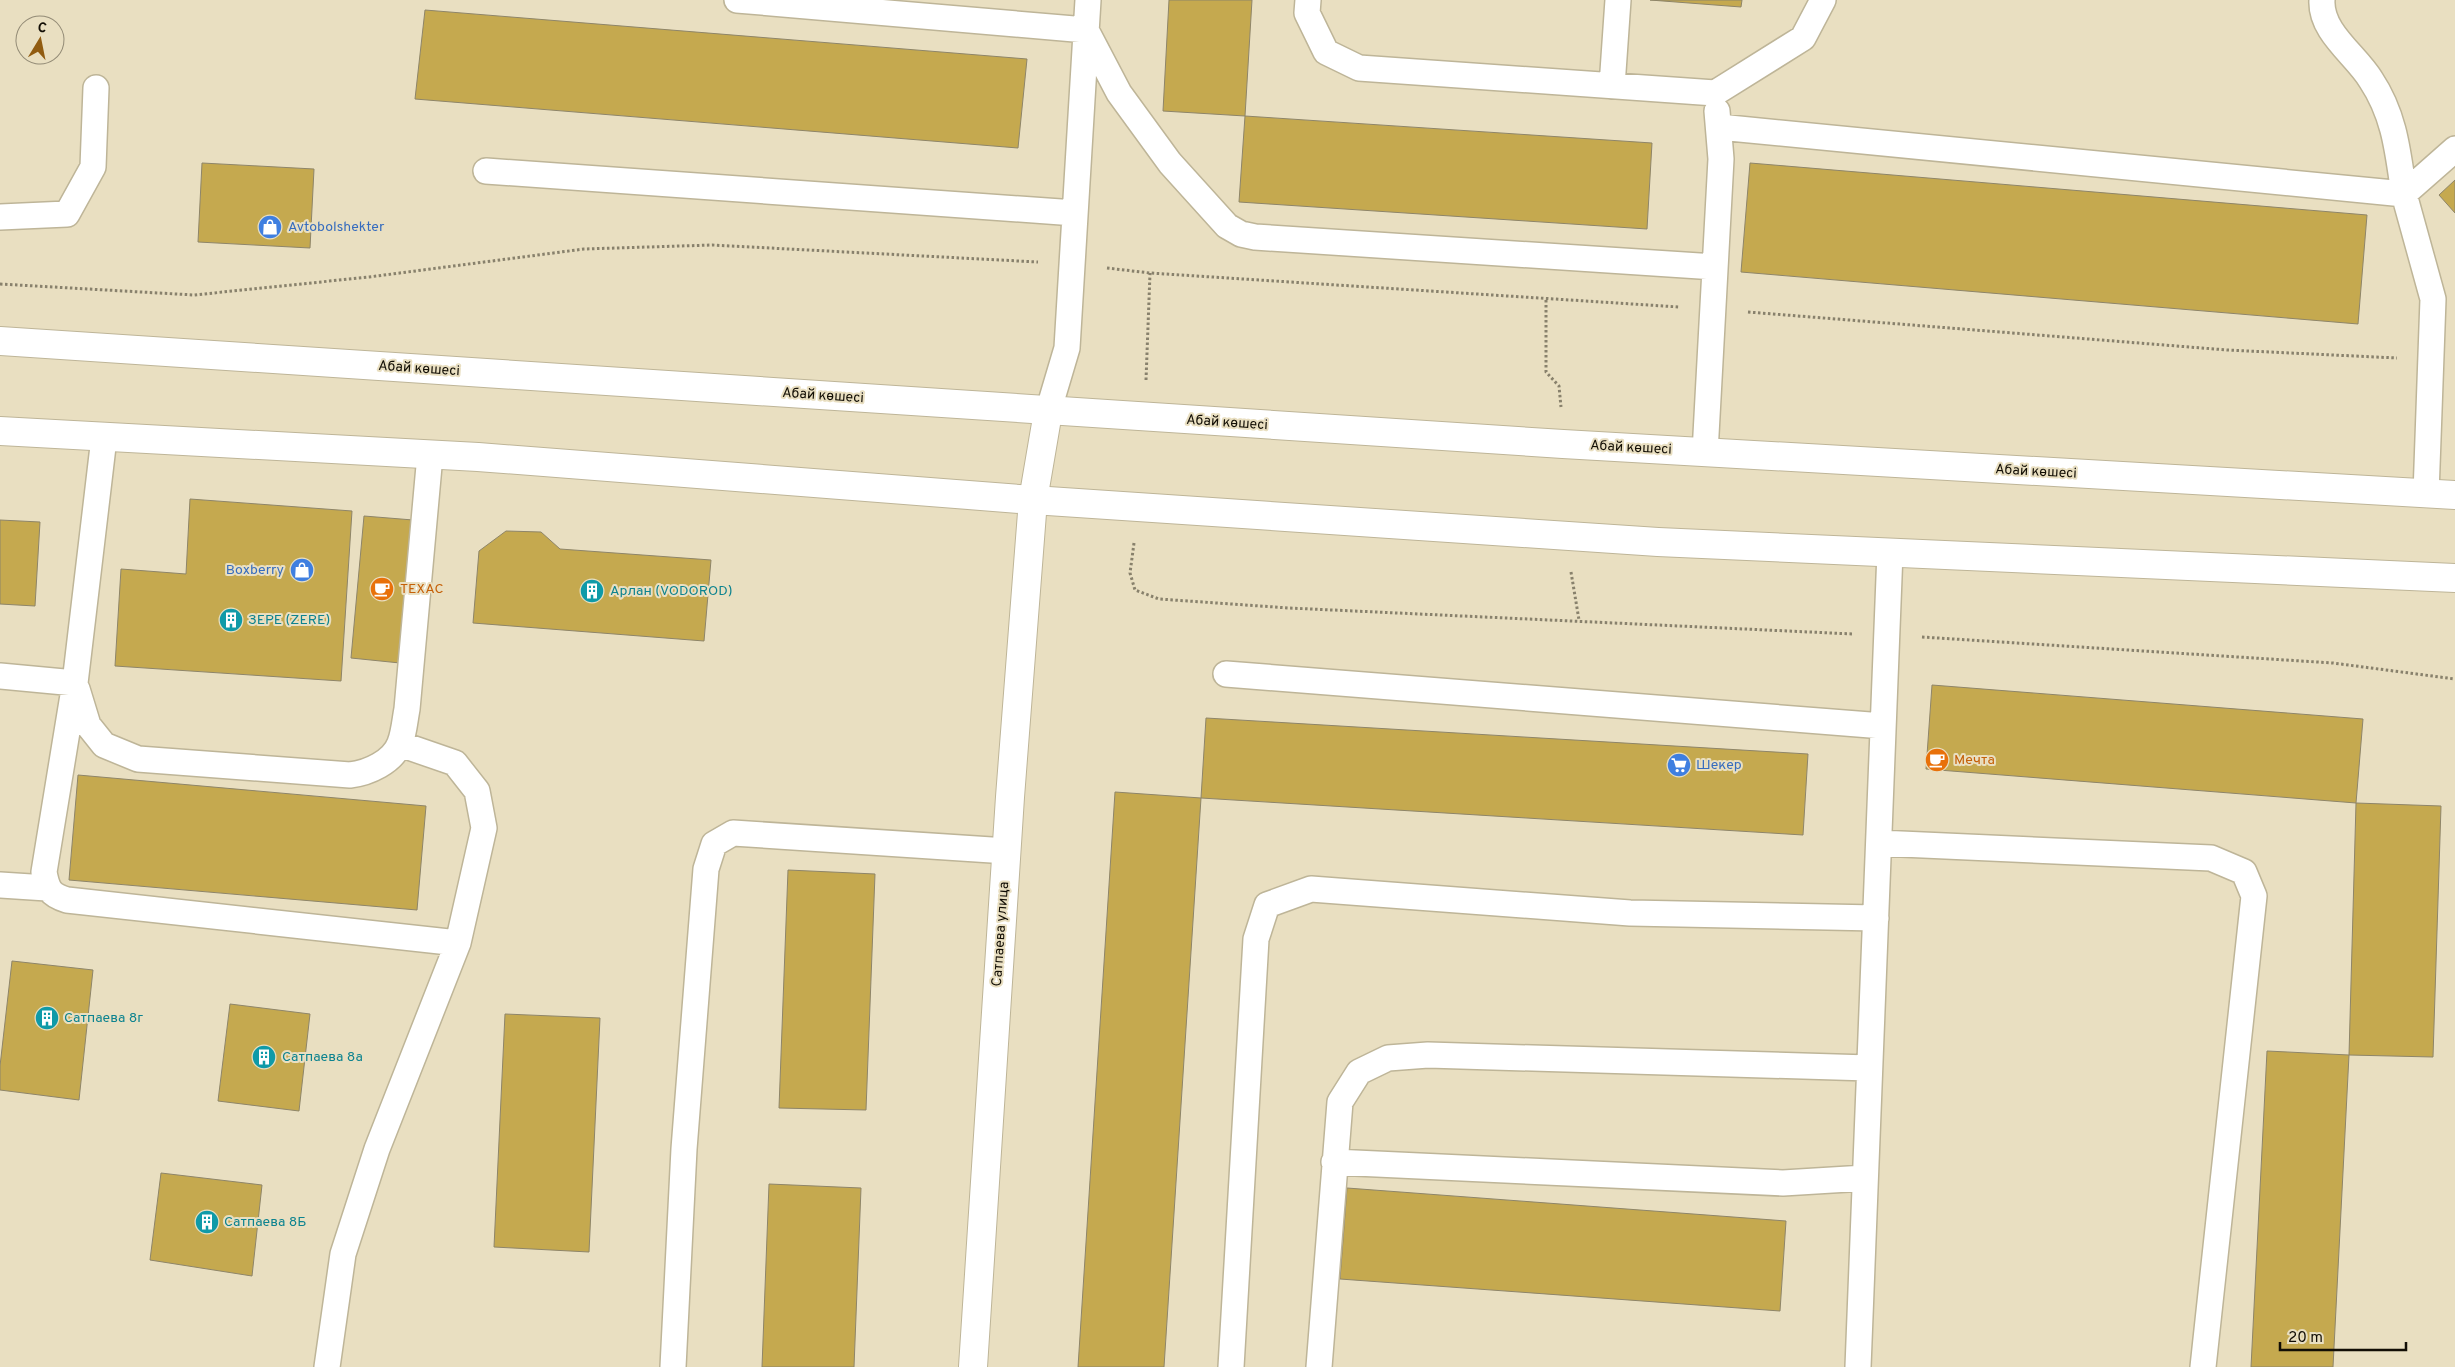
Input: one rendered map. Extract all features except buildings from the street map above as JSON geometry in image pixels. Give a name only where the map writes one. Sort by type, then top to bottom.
[{"type":"street","name":"Абай көшесі","points":[[0,341],[1142,418],[1705,453],[2455,495]]},
{"type":"street","name":"Сатпаева улица","points":[[973,1367],[1007,851],[1033,500],[1048,412]]},
{"type":"street","points":[[0,431],[430,455],[1139,508],[1560,536],[2455,578]]},
{"type":"lane","points":[[737,0],[1086,30]]},
{"type":"lane","points":[[1048,412],[1067,348],[1088,0]]},
{"type":"lane","points":[[1308,0],[1307,14],[1326,52],[1359,68],[1715,93],[1803,38],[1823,0]]},
{"type":"lane","points":[[1612,86],[1618,0]]},
{"type":"lane","points":[[2322,0],[2321,10],[2335,36],[2371,80],[2393,124],[2404,194],[2433,299],[2426,494]]},
{"type":"lane","points":[[1086,30],[1119,93],[1170,163],[1227,226],[1241,234],[1264,238],[1715,267]]},
{"type":"lane","points":[[0,217],[67,214],[94,167],[96,88]]},
{"type":"lane","points":[[1705,453],[1721,158],[1715,93]]},
{"type":"lane","points":[[1719,127],[2404,194],[2455,149]]},
{"type":"lane","points":[[486,171],[1075,214]]},
{"type":"lane","points":[[104,438],[75,683],[44,872],[47,888],[54,896],[67,900],[458,943]]},
{"type":"lane","points":[[75,683],[88,725],[104,745],[138,759],[350,775],[366,773],[383,763],[400,744],[407,709],[430,455]]},
{"type":"lane","points":[[1858,1367],[1890,552]]},
{"type":"lane","points":[[1226,674],[1883,726]]},
{"type":"lane","points":[[0,676],[75,683]]},
{"type":"lane","points":[[327,1367],[343,1254],[377,1149],[458,943],[484,828],[477,791],[455,763],[400,744]]},
{"type":"lane","points":[[673,1367],[684,1149],[706,869],[714,844],[733,833],[1007,851]]},
{"type":"lane","points":[[1878,843],[2211,858],[2244,872],[2254,896],[2203,1367]]},
{"type":"lane","points":[[0,885],[47,888]]},
{"type":"lane","points":[[1231,1367],[1256,940],[1268,905],[1311,889],[1630,913],[1876,918]]},
{"type":"lane","points":[[1319,1367],[1340,1102],[1359,1072],[1388,1058],[1428,1055],[1869,1068]]},
{"type":"lane","points":[[1334,1162],[1783,1183],[1865,1178]]},
{"type":"path","points":[[0,284],[194,295],[369,277],[584,249],[712,245],[1072,264],[1150,273],[1546,300],[1712,309],[2227,350],[2431,360]]},
{"type":"path","points":[[1142,418],[1148,363],[1150,273]]},
{"type":"path","points":[[1546,300],[1546,372],[1559,386],[1563,444]]},
{"type":"path","points":[[1139,508],[1130,573],[1135,590],[1159,599],[1289,608],[1887,635],[2333,663],[2455,679]]},
{"type":"path","points":[[1560,536],[1568,556],[1580,620]]},
{"type":"place","name":"Avtobolshekter","points":[[270,227]]},
{"type":"place","name":"Boxberry","points":[[302,570]]},
{"type":"place","name":"ТЕХАС","points":[[382,589]]},
{"type":"place","name":"Арлан (VODOROD)","points":[[592,591]]},
{"type":"place","name":"ЗЕРЕ (ZERE)","points":[[231,620]]},
{"type":"place","name":"Мечта","points":[[1937,760]]},
{"type":"place","name":"Шекер","points":[[1679,765]]},
{"type":"place","name":"Сатпаева 8г","points":[[47,1018]]},
{"type":"place","name":"Сатпаева 8а","points":[[264,1057]]},
{"type":"place","name":"Сатпаева 8Б","points":[[207,1222]]}]
